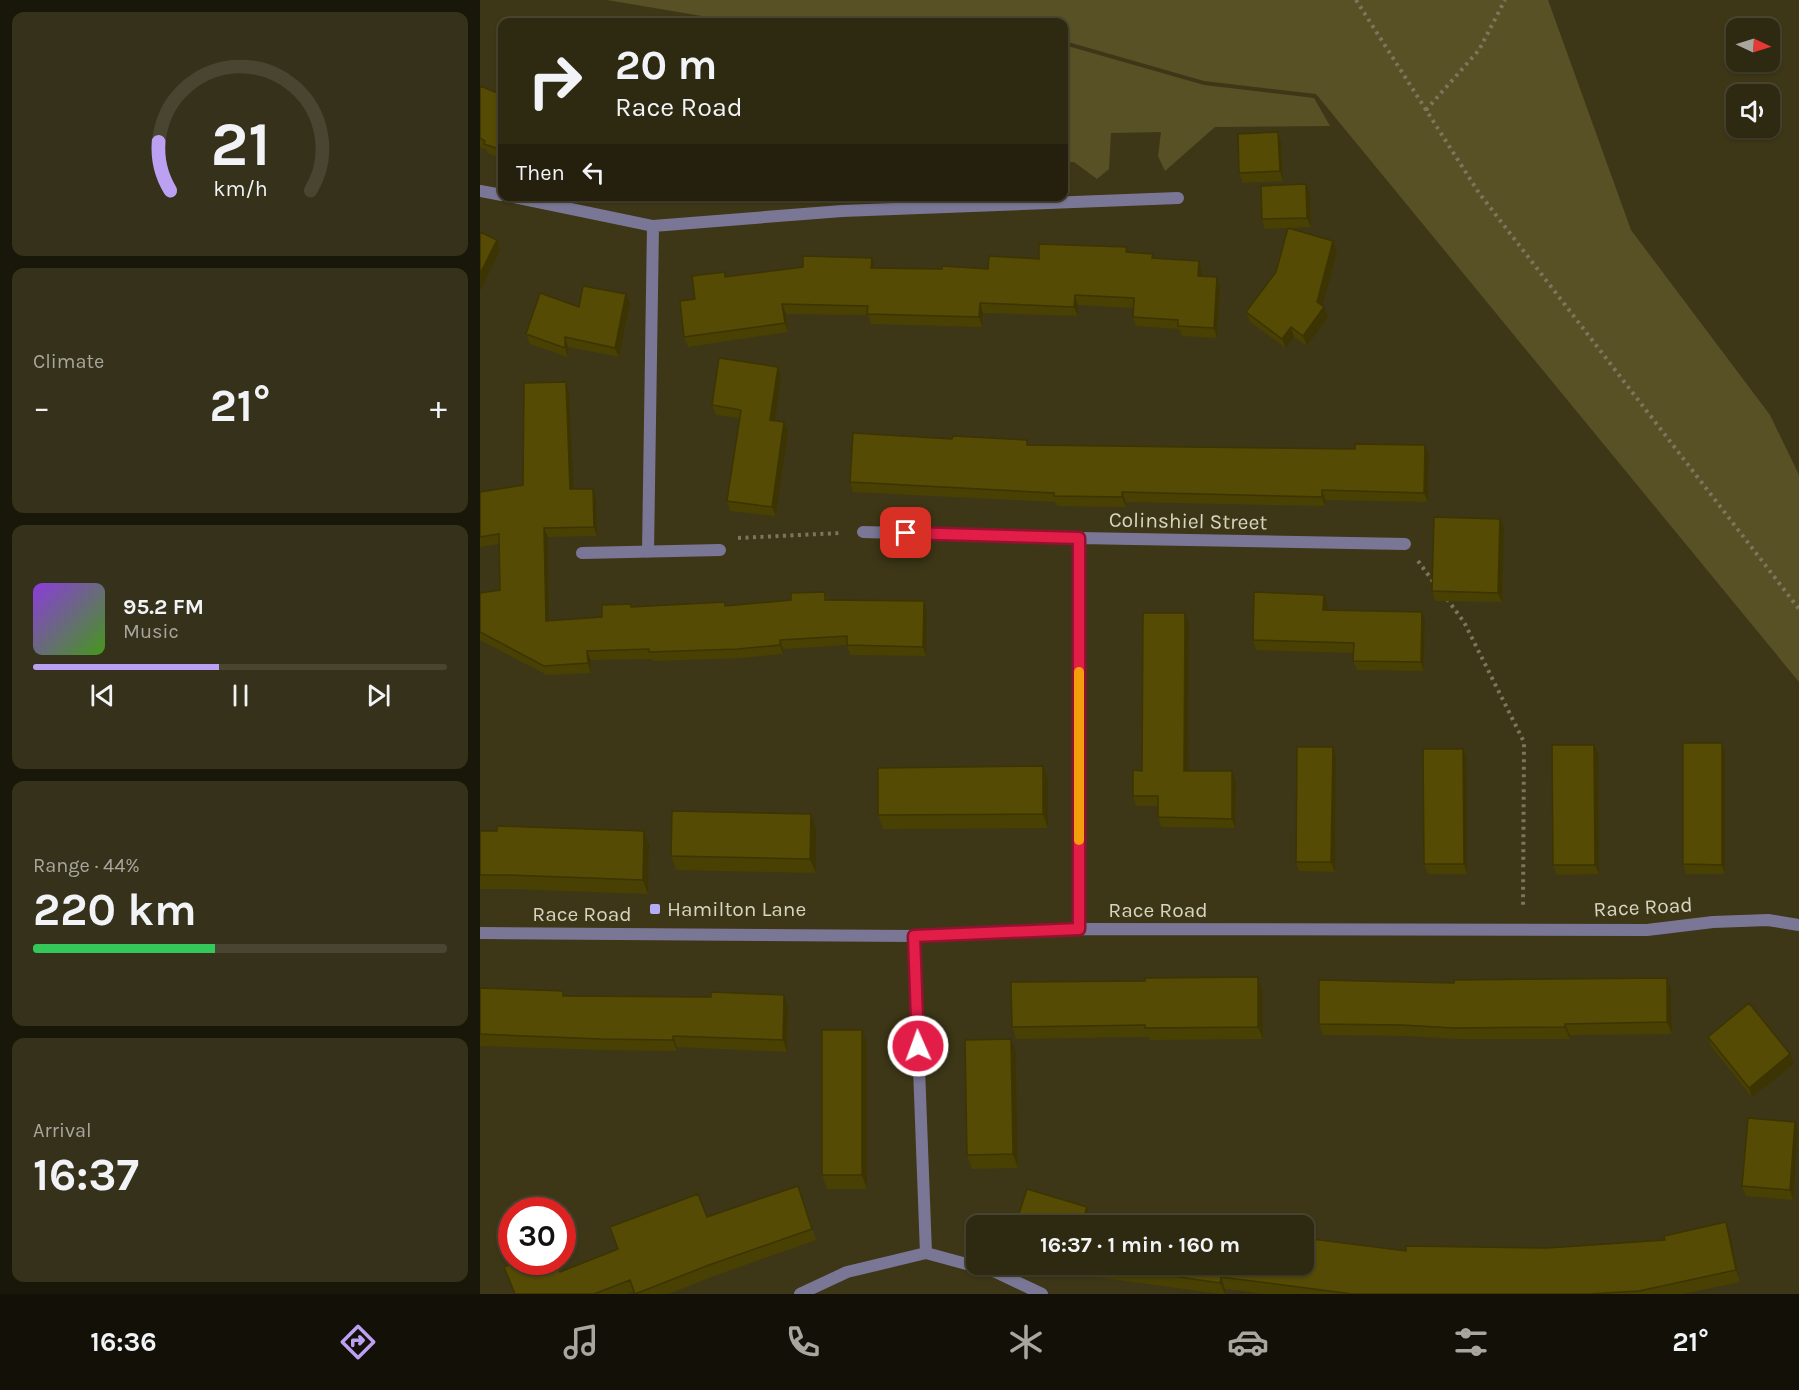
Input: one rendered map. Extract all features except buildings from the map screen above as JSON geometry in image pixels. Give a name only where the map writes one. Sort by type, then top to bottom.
[{"type":"street","points":[[480,190],[498,194]]},
{"type":"street","points":[[533,201],[653,226],[842,211],[1178,198]]},
{"type":"street","points":[[648,552],[653,226]]},
{"type":"street","name":"Colinshiel Street","points":[[863,532],[1404,544]]},
{"type":"street","points":[[1079,538],[1079,929]]},
{"type":"street","points":[[582,553],[720,550]]},
{"type":"street","name":"Race Road","points":[[480,933],[914,936],[1079,929],[1647,930],[1713,922],[1768,920],[1799,925]]},
{"type":"street","points":[[914,936],[926,1253]]},
{"type":"street","points":[[800,1294],[848,1272],[926,1253],[996,1272],[1042,1294]]},
{"type":"path","points":[[1356,0],[1479,193],[1799,609]]},
{"type":"path","points":[[1426,110],[1479,50],[1505,0]]},
{"type":"path","points":[[720,550],[720,538],[863,532]]},
{"type":"path","points":[[1404,544],[1437,587]]},
{"type":"path","points":[[1444,596],[1464,622],[1524,742],[1522,929]]},
{"type":"shaded area","points":[[607,0],[1548,0],[1631,230],[1770,415],[1799,475],[1799,682],[1316,94],[1204,81],[1068,42],[1068,18],[713,18]]},
{"type":"shaded area","points":[[1068,46],[1204,85],[1314,98],[1330,126],[1215,127],[1165,171],[1158,156],[1161,132],[1111,133],[1109,169],[1097,179],[1074,162],[1068,162]]},
{"type":"slow traffic","points":[[1079,672],[1079,840]]},
{"type":"place","name":"Hamilton Lane","points":[[655,909]]},
{"type":"route","points":[[906,533],[1079,538],[1079,929],[914,936],[918,1046]]}]
